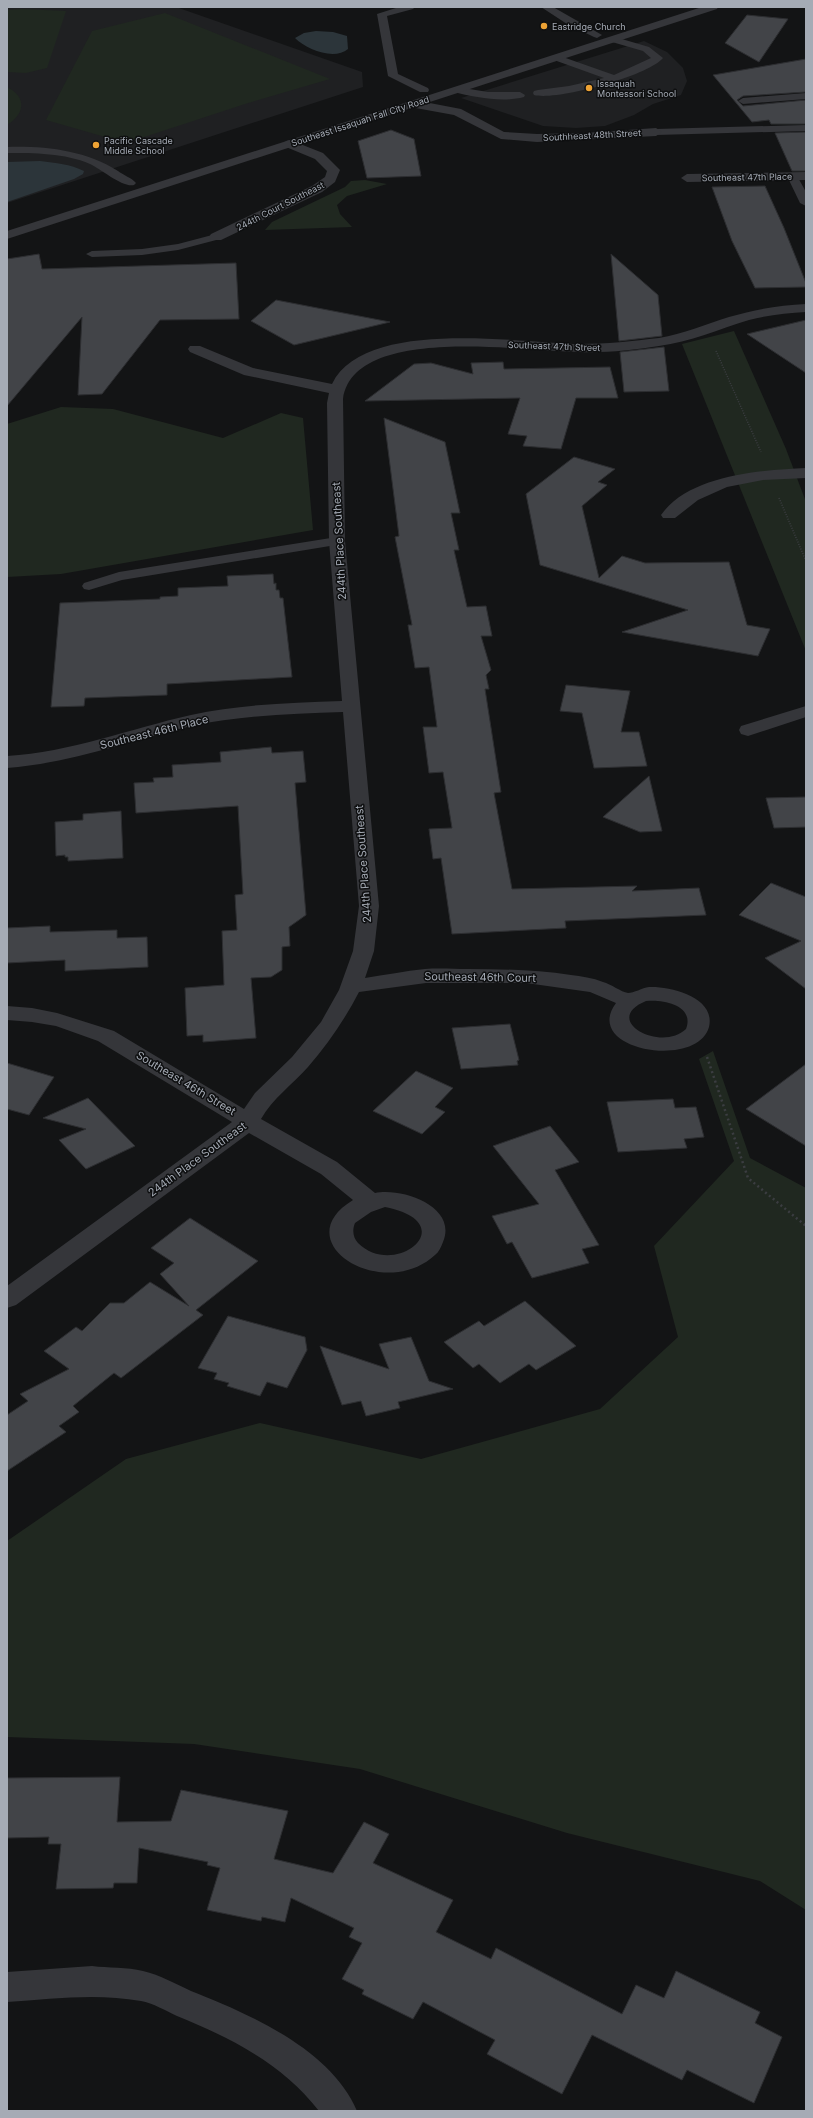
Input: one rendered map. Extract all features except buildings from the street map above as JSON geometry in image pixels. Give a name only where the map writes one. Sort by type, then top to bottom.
[{"type":"street","name":"Southeast Issaquah Fall City Road","points":[[94,194],[597,35],[680,7]]},
{"type":"street","name":"Southeast Issaquah Fall City Road","points":[[7,235],[615,40],[713,7]]},
{"type":"street","name":"Southheast 48th Street","points":[[414,104],[457,112],[479,125],[501,135],[538,138],[585,137],[656,132]]},
{"type":"street","name":"244th Court Southeast","points":[[216,237],[318,189],[331,180],[334,170],[318,156],[290,144]]},
{"type":"street","name":"Southeast 47th Place","points":[[687,178],[806,176]]},
{"type":"street","name":"Southeast 47th Street","points":[[337,390],[344,376],[358,364],[380,354],[422,344],[451,342],[581,348],[660,342],[708,330],[757,314],[806,308]]},
{"type":"street","points":[[195,349],[249,372],[337,390]]},
{"type":"street","name":"244th Place Southeast","points":[[7,1299],[248,1122],[262,1099],[283,1080],[321,1037],[339,1012],[353,986],[365,946],[369,906],[350,706],[337,541],[335,403],[337,390]]},
{"type":"street","points":[[669,515],[696,495],[719,483],[743,477],[770,474],[806,473]]},
{"type":"street","name":"Southeast 46th Place","points":[[7,762],[66,755],[191,721],[273,711],[350,706]]},
{"type":"street","points":[[748,730],[806,711]]},
{"type":"street","name":"Southeast 46th Court","points":[[353,986],[426,976],[526,976],[595,986],[629,1001]]},
{"type":"street","points":[[653,994],[667,995],[685,1002],[697,1013],[699,1022],[697,1031],[689,1038],[678,1043],[665,1046],[638,1040],[627,1034],[618,1017],[621,1008],[629,1001],[640,996],[653,994]]},
{"type":"street","name":"Southeast 46th Street","points":[[7,1013],[42,1016],[82,1026],[106,1036],[248,1122],[329,1168],[370,1201]]},
{"type":"street","points":[[7,1987],[92,1981],[143,1986],[230,2022],[281,2051],[318,2083],[340,2111]]},
{"type":"lane","points":[[374,7],[382,14],[392,76],[424,90]]},
{"type":"lane","points":[[382,14],[410,7]]},
{"type":"lane","points":[[546,7],[570,22],[597,35]]},
{"type":"lane","points":[[538,93],[571,90],[614,78],[639,70],[658,58],[646,49],[615,40]]},
{"type":"lane","points":[[557,58],[614,78]]},
{"type":"lane","points":[[457,90],[487,95],[520,95]]},
{"type":"lane","points":[[743,101],[806,96]]},
{"type":"lane","points":[[656,132],[806,128]]},
{"type":"lane","points":[[7,150],[50,151],[69,154],[94,162],[130,183]]},
{"type":"lane","points":[[792,176],[806,203]]},
{"type":"lane","points":[[92,254],[142,252],[178,247],[216,237]]},
{"type":"lane","points":[[89,586],[119,576],[337,541]]},
{"type":"path","points":[[708,330],[806,561]]},
{"type":"path","points":[[689,1038],[706,1055],[748,1178],[773,1197],[806,1226]]},
{"type":"shaded area","name":"Pacific Cascade Middle School","points":[[7,7],[176,7],[362,72],[363,87],[7,203]]},
{"type":"shaded area","points":[[22,9],[66,11],[47,68],[26,73],[7,72],[7,10]]},
{"type":"shaded area","points":[[165,13],[330,79],[245,104],[126,143],[46,120],[92,31]]},
{"type":"shaded area","points":[[316,31],[333,32],[347,36],[348,49],[335,54],[328,54],[306,46],[295,38],[304,33]]},
{"type":"shaded area","name":"Issaquah Montessori School","points":[[644,41],[667,52],[683,68],[687,81],[681,95],[653,104],[634,115],[605,126],[576,128],[543,126],[461,98]]},
{"type":"shaded area","points":[[7,87],[18,96],[21,101],[21,106],[17,116],[7,125]]},
{"type":"shaded area","points":[[40,161],[68,165],[84,171],[83,174],[74,179],[7,202],[7,162]]},
{"type":"shaded area","points":[[365,180],[387,184],[347,196],[337,205],[340,214],[352,227],[265,230],[272,222],[345,187],[351,181]]},
{"type":"shaded area","points":[[734,331],[786,449],[806,502],[806,651],[682,344]]},
{"type":"shaded area","points":[[61,407],[113,409],[223,438],[281,413],[303,418],[313,530],[61,574],[7,577],[7,424]]},
{"type":"shaded area","points":[[713,1051],[750,1158],[806,1188],[806,1910],[760,1881],[567,1833],[360,1769],[194,1744],[7,1737],[7,1541],[126,1459],[260,1423],[421,1459],[600,1409],[678,1337],[654,1246],[734,1161],[699,1059]]},
{"type":"place","name":"Eastridge Church","points":[[544,26]]},
{"type":"place","name":"Issaquah Montessori School","points":[[589,88]]},
{"type":"place","name":"Pacific Cascade Middle School","points":[[96,145]]}]
